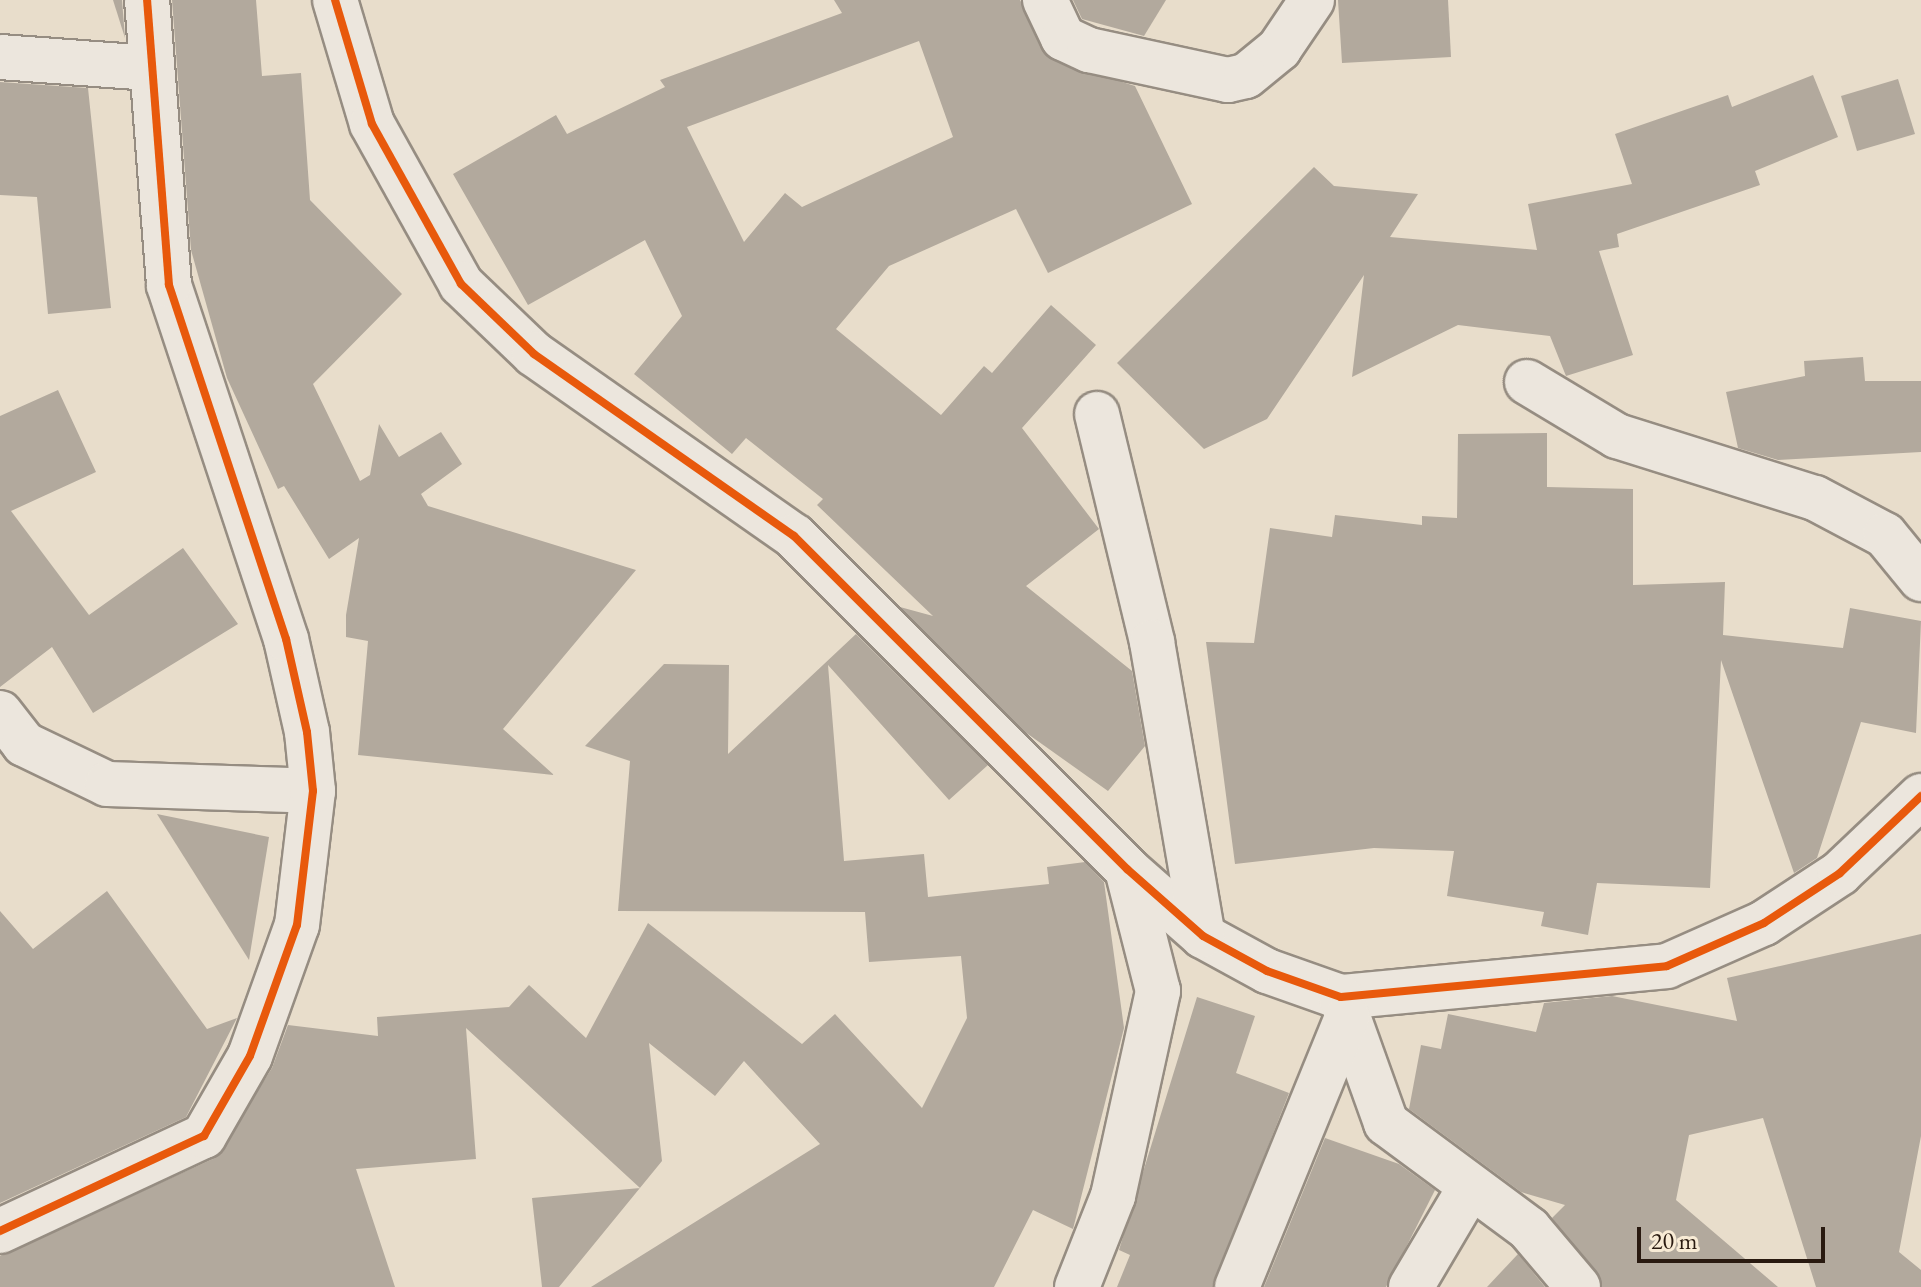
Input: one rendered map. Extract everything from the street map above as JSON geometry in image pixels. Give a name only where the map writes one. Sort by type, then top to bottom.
[{"type":"street","points":[[0,1231],[204,1136],[250,1056],[297,925],[313,791],[286,639],[169,285],[147,0]]},
{"type":"street","points":[[335,0],[372,124],[461,284],[534,354],[794,536],[1127,869],[1203,936],[1267,971],[1344,1007],[1667,966],[1764,923],[1840,873],[1921,796]]},
{"type":"street","points":[[1045,0],[1063,38],[1089,50],[1228,80],[1246,76],[1279,49],[1312,0]]},
{"type":"street","points":[[0,57],[150,68]]},
{"type":"street","points":[[1527,382],[1617,436],[1815,498],[1885,535],[1921,579]]},
{"type":"street","points":[[1097,414],[1152,642],[1203,936]]},
{"type":"street","points":[[0,713],[24,744],[107,784],[313,791]]},
{"type":"street","points":[[1077,1287],[1113,1196],[1158,991],[1127,869]]},
{"type":"street","points":[[1344,1007],[1386,1123],[1469,1189],[1529,1229],[1578,1287]]},
{"type":"street","points":[[1237,1287],[1344,1007]]},
{"type":"street","points":[[1411,1287],[1469,1189]]},
{"type":"building","points":[[113,0],[122,0],[125,38]]},
{"type":"building","points":[[172,0],[256,0],[262,76],[301,73],[310,200],[402,294],[313,384],[360,481],[370,475],[379,424],[399,457],[441,432],[462,464],[421,494],[428,506],[636,570],[503,729],[554,775],[358,755],[368,641],[346,637],[346,615],[359,538],[329,559],[284,486],[278,489],[227,378],[191,250]]},
{"type":"building","points":[[834,0],[1020,0],[1052,60],[1135,86],[1192,204],[1048,273],[1016,209],[889,266],[836,329],[941,415],[984,366],[992,373],[1051,305],[1096,345],[1022,428],[1099,529],[1026,586],[1132,671],[1145,746],[1108,791],[1025,732],[900,607],[933,616],[817,505],[823,499],[746,438],[732,454],[634,374],[682,316],[645,240],[528,305],[453,174],[556,115],[567,134],[665,87],[660,80],[842,13]],"holes":[[[919,41],[953,137],[802,207],[785,193],[744,242],[687,127]]]},
{"type":"building","points":[[1073,0],[1166,0],[1144,36],[1082,19]]},
{"type":"building","points":[[1338,0],[1448,0],[1451,57],[1342,63]]},
{"type":"building","points":[[1813,75],[1838,137],[1755,171],[1760,185],[1617,234],[1619,247],[1599,251],[1633,355],[1566,376],[1550,336],[1458,325],[1352,377],[1364,275],[1267,419],[1204,449],[1117,363],[1314,167],[1334,186],[1418,194],[1390,237],[1537,250],[1528,204],[1632,184],[1615,134],[1728,95],[1732,107]]},
{"type":"building","points":[[1898,79],[1915,134],[1857,151],[1841,96]]},
{"type":"building","points":[[0,82],[88,88],[111,308],[48,314],[37,197],[0,195]]},
{"type":"building","points":[[1863,357],[1865,381],[1921,381],[1921,452],[1778,460],[1738,448],[1726,392],[1805,376],[1804,361]]},
{"type":"building","points":[[58,390],[96,472],[11,511],[89,615],[183,548],[238,624],[93,713],[52,647],[0,687],[0,416]]},
{"type":"building","points":[[1547,433],[1547,487],[1633,489],[1633,585],[1725,582],[1723,635],[1843,648],[1850,608],[1921,621],[1916,733],[1861,722],[1817,858],[1794,873],[1721,660],[1710,888],[1597,883],[1588,935],[1541,926],[1544,912],[1447,896],[1454,851],[1374,848],[1235,864],[1206,642],[1254,643],[1270,528],[1332,537],[1335,515],[1422,525],[1422,516],[1457,518],[1458,434]]},
{"type":"building","points":[[856,634],[988,765],[949,800],[828,665],[844,861],[924,854],[928,897],[1049,884],[1047,867],[1085,862],[1104,882],[1124,1028],[1073,1229],[1033,1210],[994,1287],[591,1287],[820,1144],[744,1061],[715,1096],[649,1043],[662,1161],[640,1188],[466,1028],[476,1159],[356,1169],[395,1287],[0,1287],[0,1256],[215,1158],[272,1068],[288,1025],[378,1036],[377,1017],[509,1007],[529,985],[586,1038],[648,923],[802,1044],[835,1014],[922,1108],[967,1018],[961,956],[869,962],[865,912],[618,911],[630,761],[585,746],[664,664],[729,665],[728,754]]},
{"type":"building","points":[[157,814],[269,837],[249,960]]},
{"type":"building","points":[[107,891],[207,1029],[237,1018],[186,1117],[0,1203],[0,911],[33,949]]},
{"type":"building","points":[[1921,934],[1921,1136],[1899,1252],[1921,1270],[1921,1287],[1816,1287],[1763,1118],[1689,1135],[1676,1200],[1778,1287],[1602,1287],[1552,1218],[1565,1205],[1521,1192],[1409,1109],[1421,1045],[1441,1049],[1448,1014],[1536,1032],[1544,1003],[1612,996],[1737,1021],[1727,978]]},
{"type":"building","points":[[1197,997],[1255,1016],[1236,1073],[1289,1093],[1213,1287],[1117,1287],[1130,1255],[1119,1250]]},
{"type":"building","points":[[1325,1138],[1399,1164],[1435,1190],[1386,1287],[1264,1287]]},
{"type":"building","points":[[640,1188],[559,1287],[542,1287],[532,1198]]},
{"type":"building","points":[[1518,1254],[1545,1287],[1487,1287]]},
{"type":"cycle path","points":[[0,1231],[204,1136],[250,1056],[297,925],[313,791],[307,732],[286,639],[169,285],[147,0]]},
{"type":"cycle path","points":[[335,0],[372,124],[461,284],[534,354],[794,536],[1127,869],[1203,936],[1267,971],[1341,997],[1667,966],[1764,923],[1840,873],[1921,796]]}]
